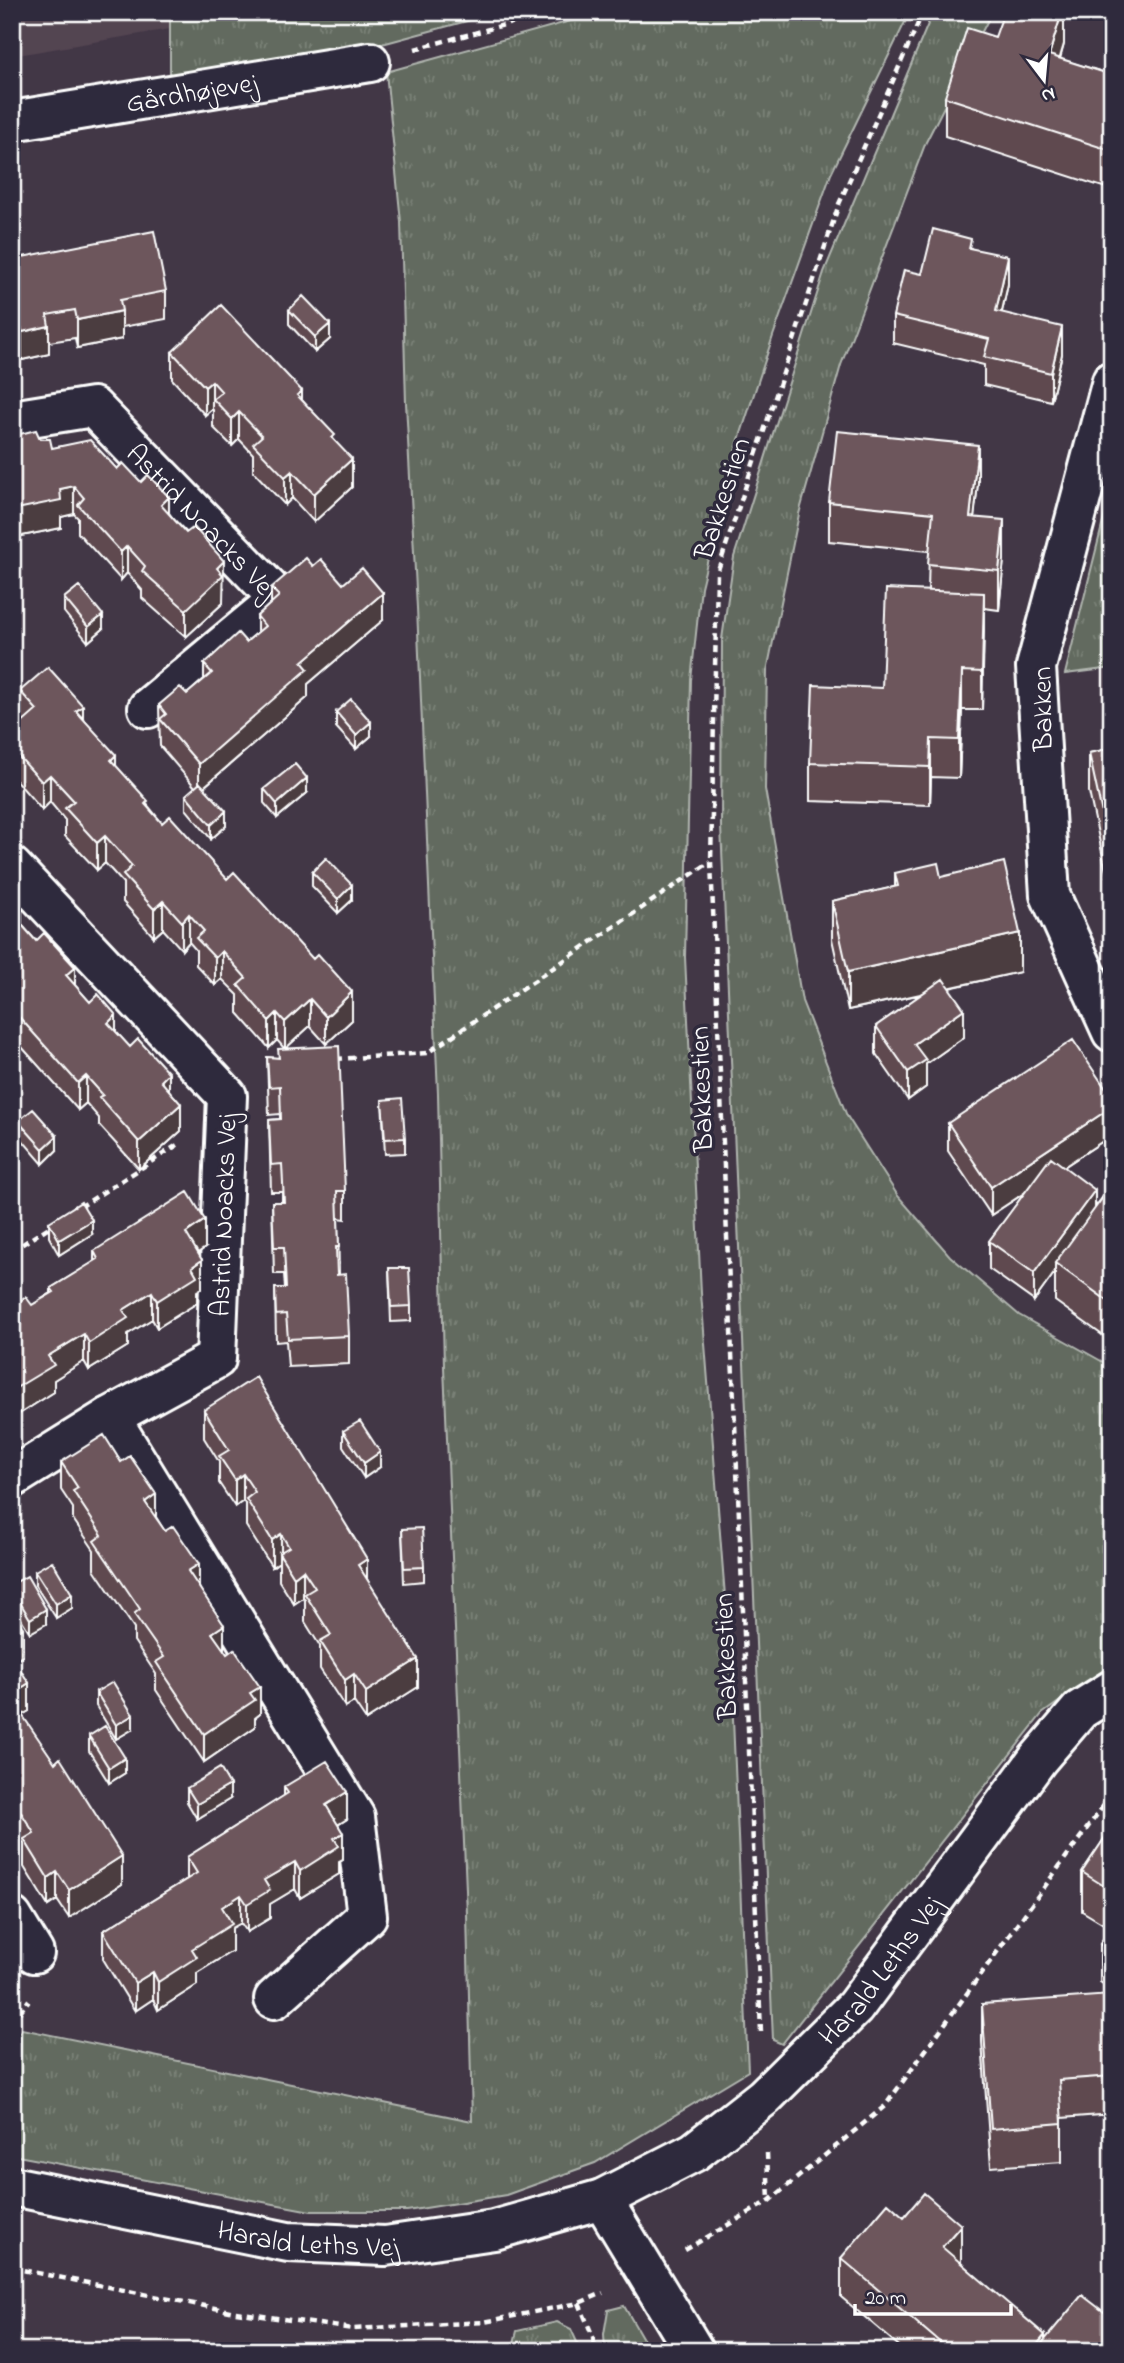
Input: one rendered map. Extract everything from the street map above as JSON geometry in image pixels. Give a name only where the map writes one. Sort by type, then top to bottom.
[{"type":"street","name":"Gårdhøjevej","points":[[12,121],[370,62]]},
{"type":"street","name":"Bakken","points":[[1112,381],[1036,667],[1050,895],[1112,1032]]},
{"type":"street","name":"Astrid Noacks Vej","points":[[12,420],[93,407],[279,599],[148,708]]},
{"type":"street","name":"Astrid Noacks Vej","points":[[12,867],[227,1096],[216,1359],[110,1417],[12,1478]]},
{"type":"street","points":[[110,1417],[355,1817],[367,1916],[274,1999]]},
{"type":"street","name":"Harald Leths Vej","points":[[12,2186],[288,2242],[386,2246],[494,2230],[602,2199],[694,2152],[764,2097],[855,2007],[1038,1759],[1080,1710],[1112,1690]]},
{"type":"street","points":[[12,1917],[34,1953]]},
{"type":"street","points":[[602,2199],[694,2351]]},
{"type":"path","points":[[370,62],[552,12]]},
{"type":"path","name":"Bakkestien","points":[[769,2201],[711,862],[718,573],[839,204],[923,12]]},
{"type":"path","points":[[323,1060],[427,1053],[711,862]]},
{"type":"path","points":[[79,1208],[190,1138],[227,1096]]},
{"type":"path","points":[[12,1251],[57,1222]]},
{"type":"path","points":[[12,2268],[235,2312],[353,2329],[484,2322],[579,2303],[647,2273],[769,2201],[885,2106],[1112,1794]]},
{"type":"path","points":[[579,2303],[593,2337],[594,2351]]},
{"type":"shaded area","points":[[12,12],[170,12],[170,29],[12,56]]},
{"type":"green space","points":[[170,12],[500,12],[386,43],[170,77]]},
{"type":"green space","points":[[603,12],[910,12],[831,174],[732,461],[701,587],[691,680],[685,957],[701,1293],[731,1672],[748,2071],[595,2163],[506,2195],[407,2211],[311,2211],[12,2155],[12,2041],[22,2029],[472,2121],[467,1914],[444,1367],[438,1094],[406,403],[401,222],[386,72]]},
{"type":"green space","points":[[933,12],[992,12],[926,142],[841,365],[799,514],[767,671],[765,789],[802,1001],[847,1116],[898,1196],[950,1256],[1019,1315],[1112,1367],[1112,1664],[1042,1714],[782,2044],[773,2040],[721,826],[722,639],[734,557],[824,272]]},
{"type":"green space","points":[[1107,506],[1112,507],[1112,668],[1065,674]]},
{"type":"green space","points":[[624,2306],[650,2351],[605,2351],[604,2334],[608,2310]]},
{"type":"green space","points":[[557,2322],[571,2329],[581,2351],[512,2351],[517,2331]]},
{"type":"building","points":[[1004,12],[1062,12],[1049,55],[1112,75],[1112,151],[945,97],[967,28],[995,37]]},
{"type":"building","points":[[933,229],[971,239],[969,248],[1008,256],[996,311],[1062,327],[1051,373],[984,357],[989,339],[893,316],[904,270],[922,274]]},
{"type":"building","points":[[154,231],[166,291],[120,300],[122,311],[77,320],[75,310],[47,315],[49,326],[22,332],[20,321],[12,323],[12,259]]},
{"type":"building","points":[[303,296],[330,324],[315,337],[289,310]]},
{"type":"building","points":[[221,305],[302,391],[297,395],[335,435],[332,438],[352,459],[314,494],[292,471],[285,477],[253,444],[262,436],[239,412],[232,419],[213,399],[222,392],[212,381],[205,387],[172,352]]},
{"type":"building","points":[[36,430],[40,439],[50,439],[52,448],[90,440],[117,469],[123,463],[141,482],[148,475],[169,497],[161,505],[186,533],[194,527],[224,561],[217,568],[223,575],[186,610],[142,571],[145,566],[127,546],[121,552],[78,505],[84,498],[74,486],[60,489],[61,500],[12,510],[12,436]]},
{"type":"building","points":[[837,431],[978,445],[970,517],[1004,520],[999,571],[928,564],[933,513],[829,502]]},
{"type":"building","points":[[306,558],[313,566],[321,559],[343,584],[362,568],[383,593],[302,662],[308,669],[199,764],[160,719],[166,714],[159,705],[180,687],[187,694],[212,673],[204,664],[238,633],[246,642],[265,626],[257,616],[279,596],[271,588]]},
{"type":"building","points":[[79,586],[103,615],[88,627],[64,598]]},
{"type":"building","points":[[886,589],[984,593],[982,672],[962,671],[959,740],[931,739],[930,767],[810,763],[813,685],[882,688]]},
{"type":"building","points":[[48,667],[83,706],[76,711],[116,755],[111,760],[148,801],[145,804],[162,823],[170,816],[227,879],[234,872],[313,959],[318,954],[352,992],[326,1017],[310,999],[285,1022],[277,1013],[269,1021],[238,985],[246,978],[222,951],[215,958],[196,938],[204,931],[189,914],[182,922],[163,901],[154,909],[123,875],[132,866],[105,836],[97,843],[65,808],[74,801],[50,775],[42,782],[12,749],[20,739],[13,731],[37,710],[20,691]]},
{"type":"building","points":[[351,699],[371,722],[356,735],[336,712]]},
{"type":"building","points":[[1112,730],[1112,748],[1108,731]]},
{"type":"building","points":[[1112,748],[1112,860],[1089,753]]},
{"type":"building","points":[[295,764],[307,778],[277,804],[264,789]]},
{"type":"building","points":[[200,783],[226,811],[211,825],[186,795]]},
{"type":"building","points":[[326,858],[352,885],[338,899],[312,872]]},
{"type":"building","points":[[1004,862],[1020,933],[848,972],[832,901],[898,886],[895,873],[938,863],[941,877]]},
{"type":"building","points":[[12,898],[22,909],[14,916],[36,941],[44,933],[75,967],[66,975],[90,1002],[98,994],[116,1015],[108,1023],[130,1047],[138,1039],[169,1073],[161,1081],[181,1104],[139,1142],[99,1097],[103,1095],[86,1076],[78,1083],[12,1009]]},
{"type":"building","points":[[943,979],[964,1009],[914,1044],[926,1060],[908,1072],[876,1026]]},
{"type":"building","points":[[1073,1040],[1112,1098],[1112,1107],[991,1187],[948,1123]]},
{"type":"building","points":[[339,1046],[345,1191],[337,1191],[339,1247],[336,1247],[337,1275],[346,1274],[349,1336],[288,1339],[286,1314],[276,1315],[275,1288],[286,1288],[284,1247],[274,1247],[272,1202],[284,1202],[282,1164],[271,1165],[269,1120],[281,1119],[280,1086],[269,1087],[267,1057],[279,1058],[278,1049]]},
{"type":"building","points":[[402,1098],[405,1138],[385,1139],[382,1100]]},
{"type":"building","points":[[33,1109],[57,1136],[43,1149],[18,1121]]},
{"type":"building","points":[[1051,1157],[1095,1190],[1034,1273],[989,1241]]},
{"type":"building","points":[[1112,1185],[1112,1304],[1055,1263]]},
{"type":"building","points":[[188,1192],[205,1220],[186,1233],[202,1260],[192,1267],[197,1276],[157,1301],[152,1292],[123,1310],[128,1318],[89,1343],[84,1334],[48,1356],[54,1365],[16,1388],[12,1382],[12,1306],[26,1297],[32,1305],[54,1292],[51,1288],[98,1259],[94,1251]]},
{"type":"building","points":[[81,1202],[92,1220],[59,1240],[49,1222]]},
{"type":"building","points":[[389,1268],[409,1268],[411,1306],[391,1307]]},
{"type":"building","points":[[256,1377],[367,1559],[358,1565],[418,1659],[366,1692],[354,1674],[345,1680],[320,1641],[331,1635],[305,1594],[315,1588],[303,1570],[294,1577],[279,1553],[289,1547],[281,1534],[272,1540],[246,1499],[255,1492],[243,1474],[235,1480],[219,1456],[229,1450],[204,1410]]},
{"type":"building","points":[[360,1421],[380,1452],[364,1463],[343,1431]]},
{"type":"building","points":[[104,1435],[121,1462],[130,1456],[156,1494],[145,1502],[165,1531],[173,1526],[199,1564],[188,1571],[224,1625],[212,1633],[227,1654],[234,1649],[260,1687],[250,1693],[255,1700],[204,1734],[156,1662],[164,1657],[134,1614],[140,1609],[94,1541],[102,1535],[73,1491],[78,1488],[61,1462]]},
{"type":"building","points":[[422,1528],[424,1567],[404,1568],[402,1529]]},
{"type":"building","points":[[52,1561],[72,1594],[56,1604],[35,1571]]},
{"type":"building","points":[[27,1576],[46,1609],[30,1619],[12,1589],[12,1584]]},
{"type":"building","points":[[12,1612],[23,1628],[12,1635]]},
{"type":"building","points":[[12,1657],[29,1683],[12,1694]]},
{"type":"building","points":[[113,1682],[133,1715],[116,1725],[96,1692]]},
{"type":"building","points":[[12,1700],[55,1763],[60,1758],[122,1856],[69,1890],[57,1872],[48,1878],[24,1839],[34,1833],[12,1798]]},
{"type":"building","points":[[105,1726],[125,1758],[109,1768],[89,1736]]},
{"type":"building","points":[[327,1761],[347,1792],[326,1805],[343,1833],[334,1838],[339,1846],[300,1871],[295,1862],[264,1880],[270,1890],[247,1904],[241,1895],[222,1907],[232,1924],[192,1949],[197,1957],[158,1982],[153,1972],[135,1983],[103,1931],[197,1873],[187,1857],[288,1793],[284,1787]]},
{"type":"building","points":[[220,1768],[230,1785],[197,1804],[187,1788]]},
{"type":"building","points":[[1112,1827],[1112,1891],[1082,1872]]},
{"type":"building","points":[[1112,1925],[1112,1951],[1100,1944]]},
{"type":"building","points":[[1111,1995],[1112,2076],[1059,2080],[1062,2123],[991,2129],[982,2004]]},
{"type":"building","points":[[924,2193],[961,2225],[942,2247],[1045,2335],[1032,2351],[950,2351],[841,2258],[888,2203],[904,2217]]},
{"type":"building","points":[[1082,2295],[1112,2318],[1112,2351],[1101,2342],[1093,2351],[1042,2351],[1038,2348]]}]
